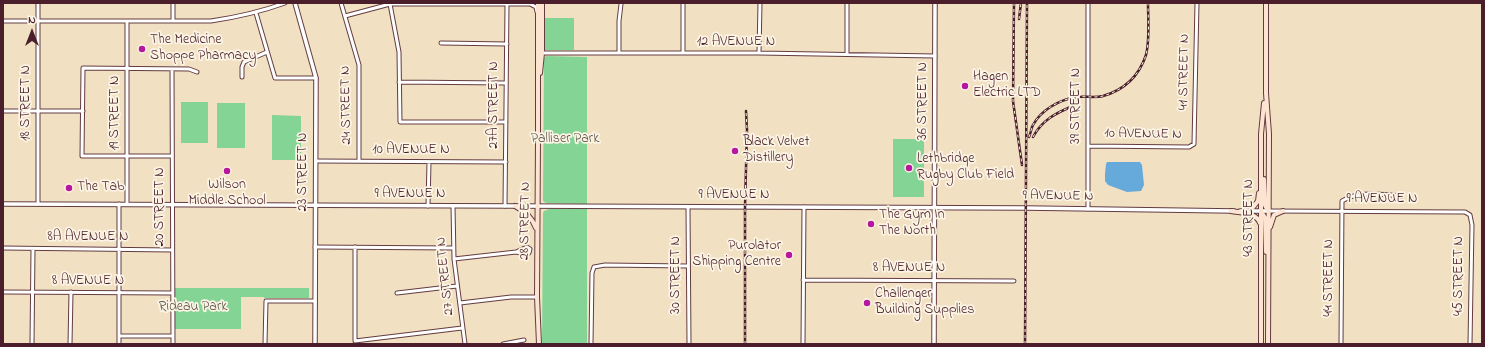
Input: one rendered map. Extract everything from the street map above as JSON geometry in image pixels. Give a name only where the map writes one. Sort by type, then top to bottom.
[{"type":"main road","name":"28 STREET N","points":[[538,3],[539,53]]},
{"type":"main road","name":"28 STREET N","points":[[539,344],[537,297],[537,206],[539,53],[542,3]]},
{"type":"main road","name":"43 STREET N","points":[[1266,3],[1266,93],[1269,134],[1268,344]]},
{"type":"main road","name":"43 STREET N","points":[[1261,344],[1262,127],[1266,93]]},
{"type":"main road","points":[[1262,158],[1265,205],[1269,211]]},
{"type":"main road","points":[[1250,211],[1258,201],[1261,185]]},
{"type":"main road","points":[[515,206],[523,210],[531,218],[537,232]]},
{"type":"main road","points":[[1231,211],[1255,216],[1259,220],[1261,230]]},
{"type":"main road","points":[[1261,211],[1265,218],[1268,270]]},
{"type":"main road","points":[[1268,235],[1273,218],[1283,211]]},
{"type":"street","name":"18 STREET N","points":[[38,3],[38,204]]},
{"type":"street","points":[[173,3],[173,21]]},
{"type":"street","points":[[3,20],[212,21],[256,13],[285,3]]},
{"type":"street","name":"23 STREET N","points":[[295,3],[316,78],[315,344]]},
{"type":"street","name":"24 STREET N","points":[[341,3],[359,65],[359,161]]},
{"type":"street","points":[[345,16],[390,4],[470,3],[531,4],[536,7],[538,14]]},
{"type":"street","points":[[619,53],[619,21],[621,3]]},
{"type":"street","points":[[683,3],[683,54]]},
{"type":"street","points":[[759,53],[760,3]]},
{"type":"street","points":[[847,54],[848,3]]},
{"type":"street","name":"36 STREET N","points":[[934,344],[936,3]]},
{"type":"street","name":"39 STREET N","points":[[1088,3],[1088,208]]},
{"type":"street","name":"41 STREET N","points":[[1194,140],[1197,3]]},
{"type":"street","points":[[390,4],[399,52],[400,122],[506,122]]},
{"type":"street","name":"27A STREET N","points":[[505,206],[507,4]]},
{"type":"street","points":[[256,13],[275,78],[316,78]]},
{"type":"street","name":"19 STREET N","points":[[127,204],[128,21]]},
{"type":"street","points":[[441,43],[507,44]]},
{"type":"street","points":[[242,77],[242,67],[244,62],[267,52]]},
{"type":"street","name":"12 AVENUE N","points":[[539,53],[759,53],[935,56]]},
{"type":"street","points":[[172,156],[82,156],[83,68],[189,69],[197,72]]},
{"type":"street","name":"20 STREET N","points":[[172,69],[173,344]]},
{"type":"street","points":[[399,82],[506,82]]},
{"type":"street","points":[[3,111],[83,111]]},
{"type":"street","name":"10 AVENUE N","points":[[1088,146],[1189,147],[1194,144],[1194,140]]},
{"type":"street","name":"10 AVENUE N","points":[[316,161],[506,162]]},
{"type":"street","points":[[428,206],[429,162]]},
{"type":"street","points":[[1342,212],[1342,201],[1348,197],[1358,195],[1402,196]]},
{"type":"street","name":"9 AVENUE N","points":[[3,204],[934,207],[1231,211],[1465,212]]},
{"type":"street","points":[[119,204],[119,344]]},
{"type":"street","name":"27 STREET N","points":[[453,206],[453,248],[464,344]]},
{"type":"street","name":"30 STREET N","points":[[688,207],[689,344]]},
{"type":"street","points":[[803,344],[804,207]]},
{"type":"street","name":"44 STREET N","points":[[1341,344],[1342,212]]},
{"type":"street","name":"45 STREET N","points":[[1465,212],[1470,215],[1472,225],[1470,344]]},
{"type":"street","points":[[315,247],[453,248]]},
{"type":"street","points":[[355,247],[355,341],[462,328]]},
{"type":"street","name":"8A AVENUE N","points":[[3,248],[172,250]]},
{"type":"street","points":[[32,344],[33,249]]},
{"type":"street","points":[[454,259],[516,252]]},
{"type":"street","points":[[591,344],[592,272],[594,267],[599,265],[688,266]]},
{"type":"street","name":"8 AVENUE N","points":[[803,280],[1014,281]]},
{"type":"street","points":[[397,293],[457,286]]},
{"type":"street","name":"8 AVENUE N","points":[[3,292],[173,293]]},
{"type":"street","points":[[70,344],[71,292]]},
{"type":"street","points":[[460,303],[511,297],[537,297]]},
{"type":"street","points":[[265,344],[266,301],[315,301]]},
{"type":"street","points":[[119,336],[173,336]]},
{"type":"street","points":[[503,344],[524,340]]},
{"type":"green space","points":[[543,18],[574,18],[574,50],[545,50],[543,47]]},
{"type":"green space","name":"Palliser Park","points":[[546,56],[587,57],[587,204],[547,203],[543,200],[544,58]]},
{"type":"green space","points":[[181,102],[208,102],[208,143],[181,143]]},
{"type":"green space","points":[[217,103],[245,103],[245,148],[217,148]]},
{"type":"green space","points":[[272,115],[301,116],[301,160],[272,160]]},
{"type":"green space","name":"Lethbridge Rugby Club Field","points":[[893,139],[924,139],[924,197],[893,197]]},
{"type":"green space","points":[[549,209],[587,209],[587,344],[542,344],[543,213]]},
{"type":"green space","name":"Rideau Park","points":[[173,288],[309,288],[309,298],[241,297],[241,329],[173,329]]},
{"type":"water","points":[[1107,162],[1140,162],[1142,165],[1144,185],[1141,191],[1127,192],[1108,185],[1105,181]]},
{"type":"railway","points":[[1014,3],[1013,101],[1022,165]]},
{"type":"railway","points":[[1019,19],[1021,3]]},
{"type":"railway","points":[[1025,344],[1027,3]]},
{"type":"railway","points":[[1029,137],[1032,126],[1036,120],[1051,106],[1070,98],[1103,96],[1118,90],[1135,76],[1146,55],[1148,36],[1148,3]]},
{"type":"railway","points":[[1033,137],[1041,126],[1050,118],[1073,106]]},
{"type":"railway","points":[[745,344],[746,111]]},
{"type":"place","name":"The Medicine Shoppe Pharmacy","points":[[142,49]]},
{"type":"place","name":"Hagen Electric LTD","points":[[965,86]]},
{"type":"place","name":"Black Velvet Distillery","points":[[735,151]]},
{"type":"place","name":"Lethbridge Rugby Club Field","points":[[909,168]]},
{"type":"place","name":"Wilson Middle School","points":[[227,171]]},
{"type":"place","name":"The Tab","points":[[69,188]]},
{"type":"place","name":"The Gym In The North","points":[[871,224]]},
{"type":"place","name":"Purolator Shipping Centre","points":[[789,255]]},
{"type":"place","name":"Challenger Building Supplies","points":[[867,303]]}]
